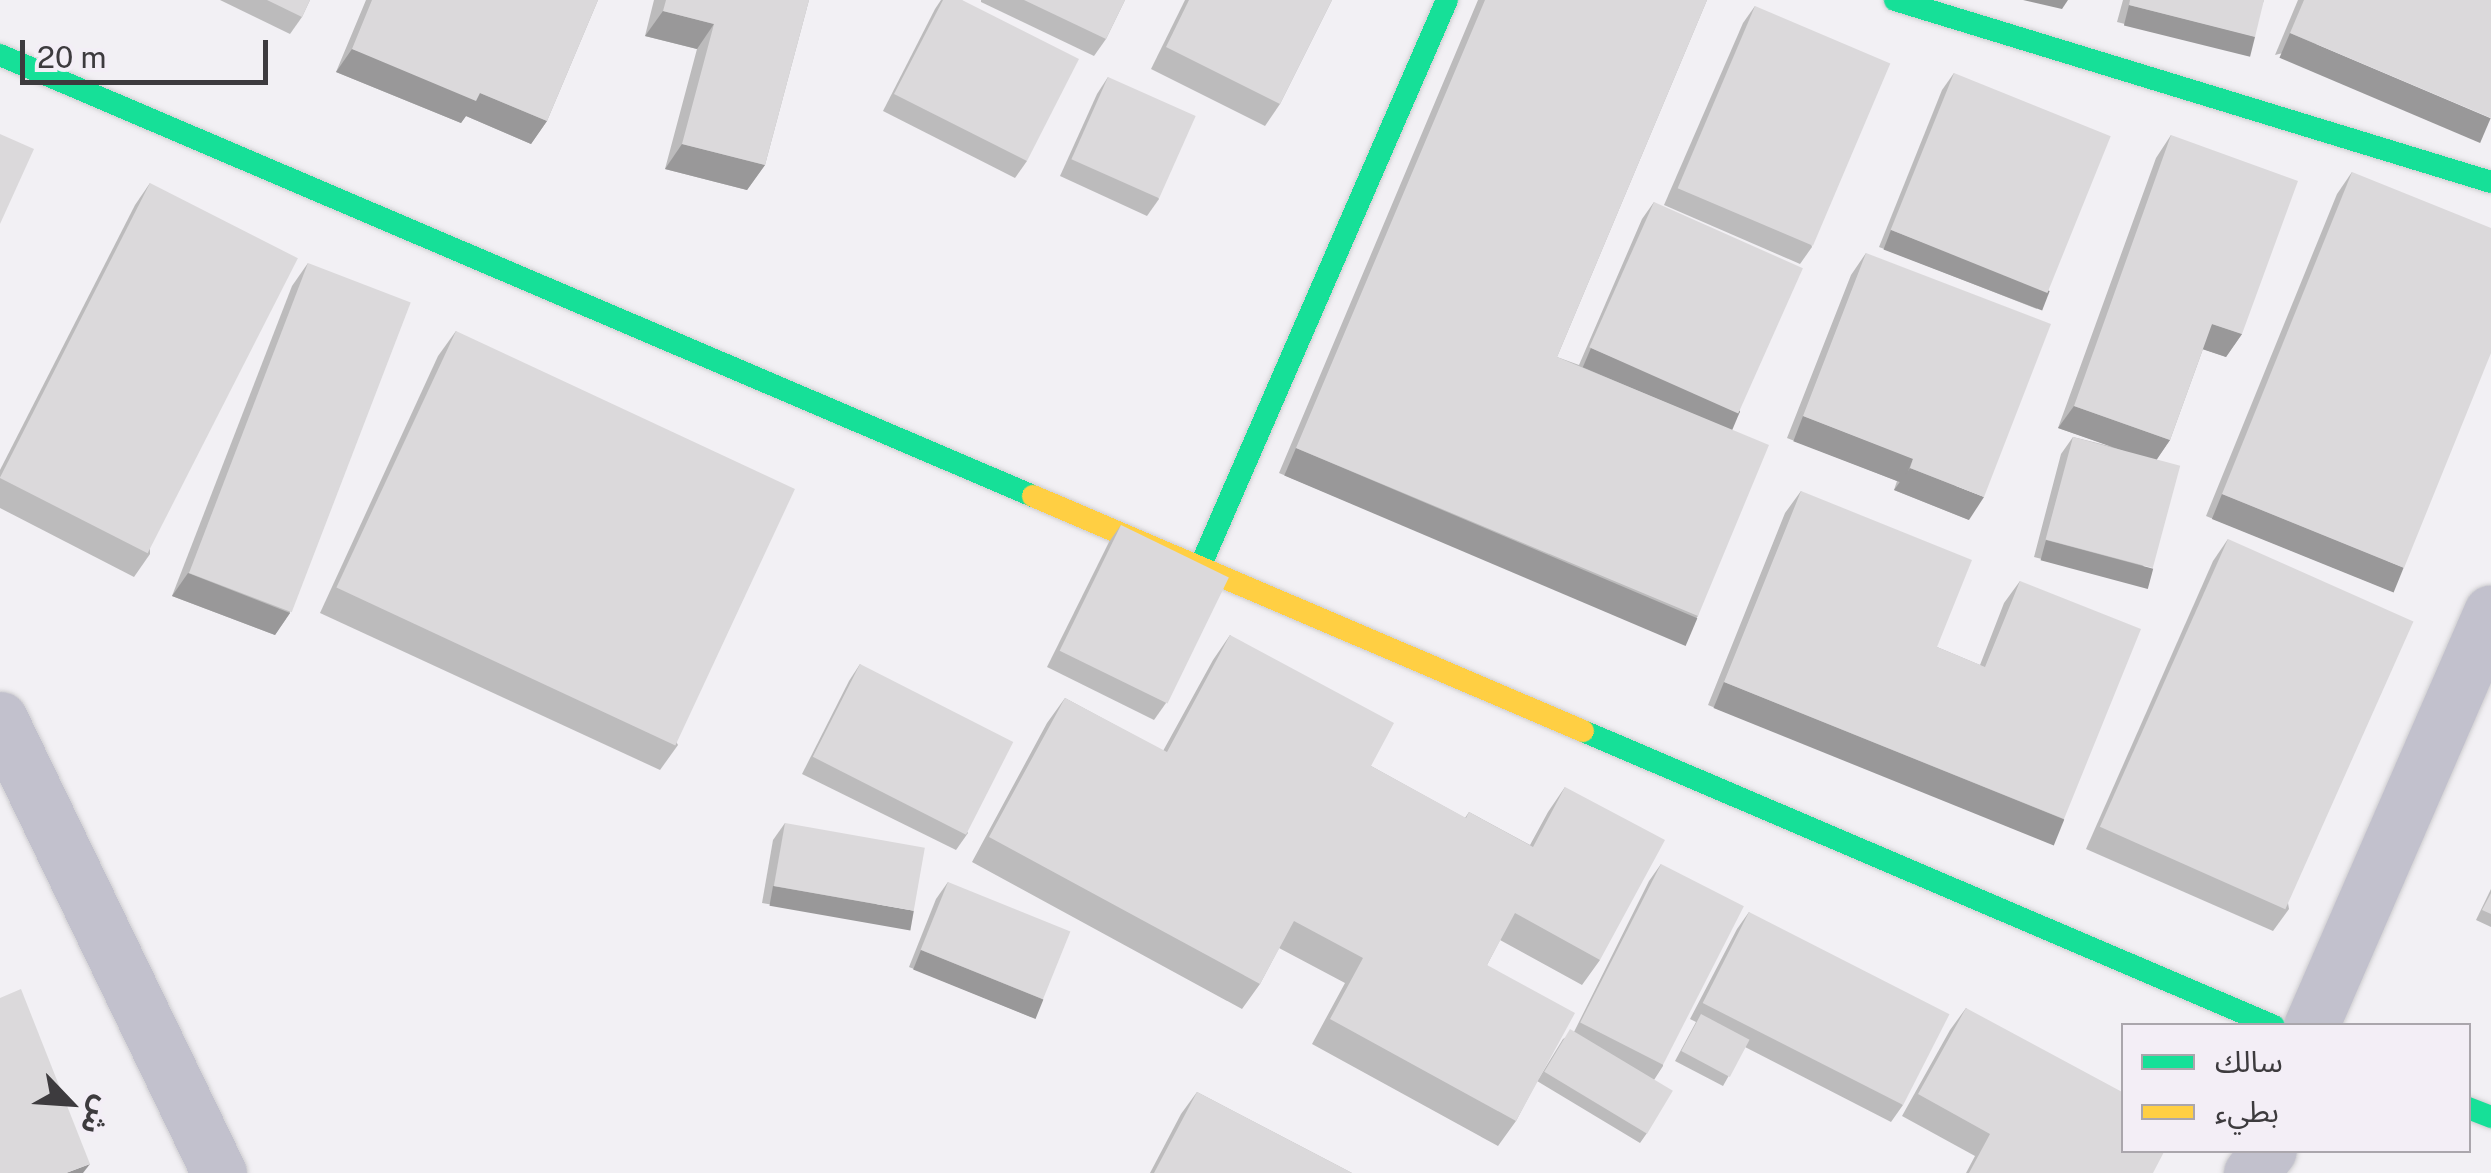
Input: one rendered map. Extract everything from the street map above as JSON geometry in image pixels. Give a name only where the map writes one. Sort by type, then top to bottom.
[{"type":"street","points":[[1200,567],[1447,0]]},
{"type":"street","points":[[1895,0],[2491,182]]},
{"type":"street","points":[[0,55],[2267,1023]]},
{"type":"street","points":[[2312,1023],[2491,612]]},
{"type":"street","points":[[0,719],[219,1173]]},
{"type":"street","points":[[2250,1173],[2267,1153]]},
{"type":"building","points":[[267,0],[310,0],[302,17]]},
{"type":"building","points":[[372,0],[598,0],[547,121],[480,93],[476,101],[352,49]]},
{"type":"building","points":[[666,0],[809,0],[765,165],[682,144],[714,24],[663,11]]},
{"type":"building","points":[[943,0],[962,0],[1079,59],[1027,161],[894,94]]},
{"type":"building","points":[[1024,0],[1125,0],[1106,39]]},
{"type":"building","points":[[1189,0],[1332,0],[1280,104],[1166,47]]},
{"type":"building","points":[[1485,0],[1707,0],[1557,357],[1769,445],[1698,616],[1296,448]]},
{"type":"building","points":[[2130,0],[2264,0],[2255,37],[2129,5]]},
{"type":"building","points":[[2304,0],[2491,0],[2491,118],[2290,33]]},
{"type":"building","points":[[1755,6],[1890,63],[1813,246],[1678,188]]},
{"type":"building","points":[[1954,73],[2111,136],[2047,293],[1891,230]]},
{"type":"building","points":[[1108,77],[1196,116],[1159,198],[1071,159]]},
{"type":"building","points":[[0,134],[34,149],[0,224]]},
{"type":"building","points":[[2171,135],[2298,181],[2242,334],[2212,324],[2170,440],[2074,406]]},
{"type":"building","points":[[2352,172],[2491,228],[2491,353],[2404,568],[2222,494]]},
{"type":"building","points":[[150,183],[298,258],[148,553],[0,477]]},
{"type":"building","points":[[1654,202],[1803,268],[1738,414],[1589,347]]},
{"type":"building","points":[[1866,253],[2051,324],[1984,497],[1910,468],[1913,459],[1803,416]]},
{"type":"building","points":[[308,263],[411,302],[292,612],[189,573]]},
{"type":"building","points":[[456,331],[795,489],[675,746],[336,587]]},
{"type":"building","points":[[2073,437],[2180,466],[2153,568],[2046,539]]},
{"type":"building","points":[[1801,491],[1972,560],[1937,647],[1985,667],[2020,581],[2141,629],[2064,819],[1724,682]]},
{"type":"building","points":[[1121,525],[1229,578],[1167,703],[1060,651]]},
{"type":"building","points":[[2228,539],[2413,622],[2285,909],[2100,827]]},
{"type":"building","points":[[1230,635],[1394,723],[1371,766],[1466,818],[1469,812],[1533,847],[1565,787],[1665,840],[1600,960],[1515,913],[1487,965],[1575,1013],[1516,1121],[1330,1019],[1363,958],[1294,921],[1260,984],[989,837],[1065,698],[1167,752]]},
{"type":"building","points":[[860,664],[1013,742],[966,835],[813,757]]},
{"type":"building","points":[[785,823],[925,848],[914,911],[774,886]]},
{"type":"building","points":[[1661,864],[1744,906],[1663,1065],[1580,1023]]},
{"type":"building","points":[[948,882],[1070,931],[1043,999],[921,950]]},
{"type":"building","points":[[2491,893],[2491,914],[2482,910]]},
{"type":"building","points":[[1749,912],[1949,1014],[1903,1105],[1703,1003]]},
{"type":"building","points":[[21,989],[90,1164],[66,1173],[0,1173],[0,998]]},
{"type":"building","points":[[1966,1008],[2121,1091],[2121,1153],[2163,1153],[2153,1173],[1969,1173],[1990,1134],[1918,1094]]},
{"type":"building","points":[[1701,1014],[1750,1040],[1730,1077],[1681,1051]]},
{"type":"building","points":[[1570,1029],[1673,1091],[1647,1134],[1544,1072]]},
{"type":"building","points":[[1197,1092],[1352,1173],[1154,1173]]},
{"type":"traffic: fast","points":[[1200,567],[1447,0]]},
{"type":"traffic: fast","points":[[1895,0],[2491,182]]},
{"type":"traffic: fast","points":[[0,55],[1033,496]]},
{"type":"traffic: fast","points":[[1583,731],[2267,1023]]},
{"type":"traffic: fast","points":[[2471,1109],[2491,1117]]},
{"type":"traffic: slow","points":[[1033,496],[1583,731]]}]
